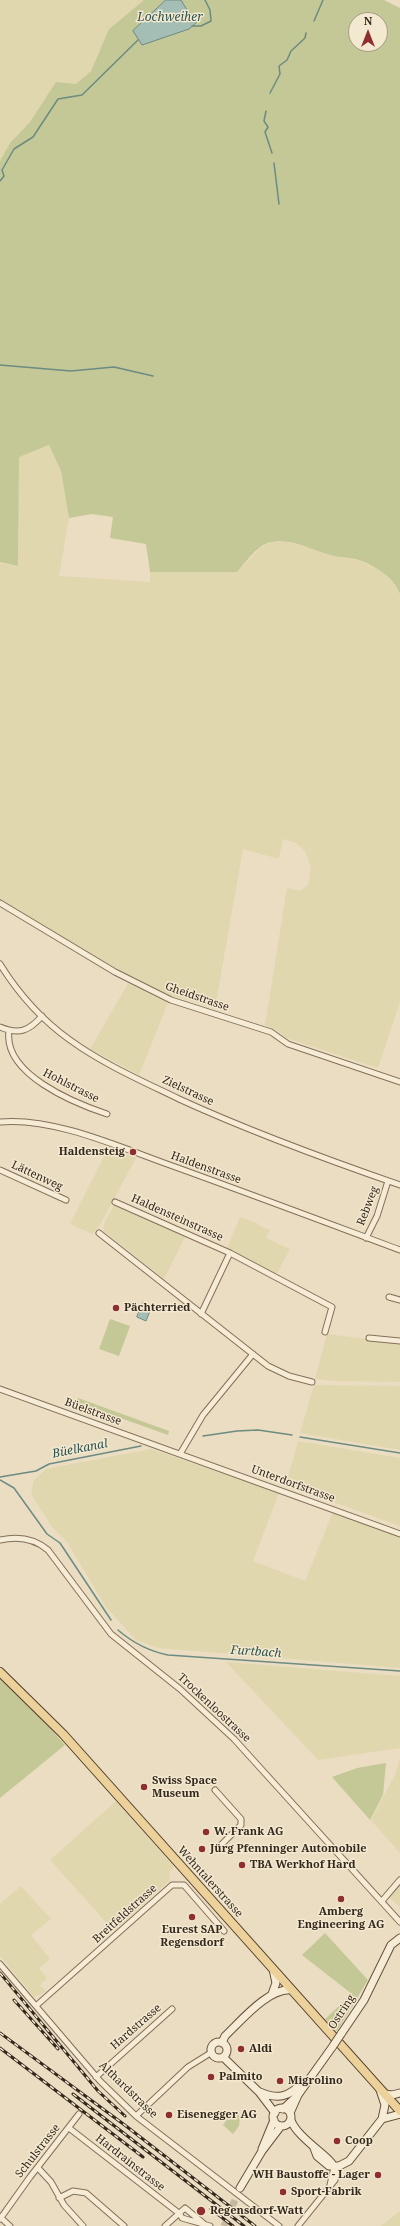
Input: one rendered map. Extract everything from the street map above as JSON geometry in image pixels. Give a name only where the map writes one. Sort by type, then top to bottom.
[{"type":"main road","name":"Wehntalerstrasse","points":[[0,1672],[63,1734],[400,2112]]},
{"type":"main road","name":"Ostring","points":[[240,2188],[262,2151],[278,2113],[298,2095],[315,2072],[364,2000],[391,1945],[400,1938]]},
{"type":"main road","points":[[272,1968],[276,1983],[272,1994]]},
{"type":"main road","points":[[222,2043],[225,2036],[272,1994],[284,1989],[292,1990]]},
{"type":"main road","points":[[222,2043],[215,2044],[212,2052],[216,2058],[223,2057]]},
{"type":"main road","points":[[222,2043],[226,2048],[223,2057]]},
{"type":"main road","points":[[223,2057],[314,2148],[321,2159],[329,2166],[334,2167],[343,2165],[349,2161],[382,2119],[386,2105],[382,2091]]},
{"type":"main road","points":[[261,2094],[270,2096],[285,2096],[294,2091],[308,2076],[315,2072]]},
{"type":"main road","points":[[382,2091],[392,2095],[400,2093]]},
{"type":"main road","name":"Ostring","points":[[262,2151],[287,2121],[298,2095]]},
{"type":"main road","points":[[382,2119],[400,2112]]},
{"type":"main road","points":[[278,2113],[287,2121]]},
{"type":"street","name":"Gheidstrasse","points":[[0,903],[115,972],[159,995],[265,1030],[288,1044],[400,1082]]},
{"type":"street","name":"Zielstrasse","points":[[0,964],[21,994],[42,1016],[69,1040],[104,1062],[168,1094],[277,1140],[400,1185]]},
{"type":"street","points":[[0,1028],[9,1031],[23,1031],[30,1028],[42,1016]]},
{"type":"street","name":"Hohlstrasse","points":[[9,1031],[10,1043],[16,1059],[32,1076],[64,1096],[107,1114]]},
{"type":"street","name":"Haldenstrasse","points":[[0,1122],[32,1122],[67,1130],[150,1158],[400,1250]]},
{"type":"street","name":"Lättenweg","points":[[0,1170],[66,1200]]},
{"type":"street","name":"Rebweg","points":[[366,1238],[376,1216],[388,1181]]},
{"type":"street","name":"Haldensteinstrasse","points":[[115,1202],[230,1253],[332,1307],[326,1332]]},
{"type":"street","points":[[99,1233],[268,1366],[289,1376],[312,1382]]},
{"type":"street","name":"Haldensteinstrasse","points":[[202,1314],[230,1253]]},
{"type":"street","points":[[390,1297],[400,1300]]},
{"type":"street","points":[[370,1338],[400,1341]]},
{"type":"street","points":[[180,1454],[203,1415],[253,1354]]},
{"type":"street","name":"Büelstrasse","points":[[0,1389],[180,1454]]},
{"type":"street","name":"Unterdorfstrasse","points":[[180,1454],[400,1534]]},
{"type":"street","name":"Trockenloostrasse","points":[[0,1540],[26,1539],[37,1542],[48,1550],[111,1634],[180,1689],[234,1739],[400,1922]]},
{"type":"street","points":[[215,1790],[241,1819],[241,1825],[220,1846]]},
{"type":"street","points":[[382,1901],[400,1880]]},
{"type":"street","name":"Breitfeldstrasse","points":[[37,2005],[172,1885],[184,1885],[224,1931]]},
{"type":"street","name":"Althardstrasse","points":[[0,1964],[37,2005],[96,2077],[136,2116],[279,2226]]},
{"type":"street","name":"Hardstrasse","points":[[96,2077],[172,2009]]},
{"type":"street","points":[[136,2116],[188,2067],[212,2052]]},
{"type":"street","name":"Schulstrasse","points":[[0,2218],[79,2114]]},
{"type":"street","name":"Hardrainstrasse","points":[[69,2128],[180,2214],[185,2220],[203,2223],[210,2226]]},
{"type":"street","points":[[298,2226],[336,2177],[337,2172],[334,2167]]},
{"type":"street","points":[[38,2168],[51,2182],[69,2213],[83,2226]]},
{"type":"street","points":[[59,2198],[73,2191],[86,2193],[124,2226]]},
{"type":"street","name":"Hardrainstrasse","points":[[180,2214],[181,2209],[188,2209],[203,2223]]},
{"type":"street","points":[[166,2226],[180,2214]]},
{"type":"street","points":[[0,2218],[10,2226]]},
{"type":"shaded area","points":[[0,0],[144,0],[109,29],[91,71],[76,85],[56,83],[30,122],[10,143],[0,161]]},
{"type":"shaded area","points":[[49,445],[61,471],[69,518],[59,576],[150,582],[150,572],[237,572],[260,548],[271,542],[287,542],[310,547],[331,555],[358,560],[380,570],[398,587],[400,594],[400,1002],[378,1068],[286,1038],[276,1030],[265,1025],[287,888],[300,891],[308,885],[311,867],[305,851],[296,843],[283,839],[279,859],[243,849],[215,1008],[182,998],[168,996],[120,971],[0,900],[0,563],[18,566],[19,456]]},
{"type":"shaded area","points":[[129,982],[168,1003],[139,1075],[90,1049]]},
{"type":"shaded area","points":[[109,1147],[136,1158],[100,1225],[93,1234],[70,1224]]},
{"type":"shaded area","points":[[114,1205],[118,1205],[186,1235],[164,1279],[105,1232],[103,1227]]},
{"type":"shaded area","points":[[240,1217],[257,1223],[257,1225],[270,1230],[266,1238],[290,1249],[275,1277],[226,1251]]},
{"type":"shaded area","points":[[327,1334],[400,1343],[400,1382],[333,1381],[315,1379]]},
{"type":"shaded area","points":[[314,1385],[400,1386],[400,1450],[300,1433]]},
{"type":"shaded area","points":[[298,1441],[400,1458],[400,1526],[286,1485]]},
{"type":"shaded area","points":[[151,1449],[279,1493],[253,1561],[305,1581],[333,1512],[400,1537],[400,1668],[158,1648],[136,1640],[106,1607],[67,1542],[52,1527],[31,1494],[34,1480],[46,1469]]},
{"type":"shaded area","points":[[226,1662],[400,1676],[400,1748],[318,1760]]},
{"type":"shaded area","points":[[400,1757],[400,1853],[371,1820],[395,1775]]},
{"type":"shaded area","points":[[116,1801],[174,1867],[169,1873],[170,1880],[114,1931],[50,1860]]},
{"type":"shaded area","points":[[400,1884],[400,1907],[389,1897]]},
{"type":"shaded area","points":[[21,1886],[51,1919],[31,1935],[50,1959],[39,1968],[47,1978],[40,1985],[46,1992],[34,1997],[0,1956],[0,1904]]},
{"type":"shaded area","points":[[400,2211],[400,2226],[381,2226]]},
{"type":"green space","points":[[144,0],[384,0],[400,8],[400,594],[394,583],[389,578],[365,562],[356,559],[334,556],[294,543],[279,541],[271,542],[261,547],[252,554],[237,572],[150,572],[146,544],[110,538],[113,517],[92,514],[69,518],[61,471],[49,445],[19,457],[18,566],[0,562],[0,161],[10,143],[30,122],[56,82],[76,84],[91,71],[109,29]]},
{"type":"green space","points":[[110,1319],[130,1326],[119,1356],[99,1349]]},
{"type":"green space","points":[[78,1398],[169,1431],[168,1435],[76,1402]]},
{"type":"green space","points":[[0,1679],[31,1707],[65,1745],[0,1798]]},
{"type":"green space","points":[[386,1763],[383,1795],[370,1820],[332,1777],[357,1768]]},
{"type":"green space","points":[[325,1933],[368,1980],[337,2031],[325,2019],[352,1994],[302,1955]]},
{"type":"green space","points":[[236,2112],[240,2117],[239,2126],[233,2134],[223,2125],[229,2117]]},
{"type":"water","name":"Lochweiher","points":[[166,0],[181,0],[187,10],[198,21],[189,29],[142,45],[133,31]]},
{"type":"water","points":[[143,1302],[152,1306],[146,1321],[137,1317]]},
{"type":"waterway","points":[[192,26],[201,26],[211,21],[210,10],[205,0]]},
{"type":"waterway","points":[[314,21],[323,0]]},
{"type":"waterway","points":[[270,93],[280,74],[279,66],[287,60],[291,51],[305,38],[306,33]]},
{"type":"waterway","points":[[0,181],[4,176],[2,170],[14,149],[33,137],[58,99],[82,95],[138,40]]},
{"type":"waterway","points":[[266,111],[264,121],[268,127],[265,132],[272,153]]},
{"type":"waterway","points":[[274,163],[279,204]]},
{"type":"waterway","points":[[0,365],[71,371],[114,367],[153,376]]},
{"type":"waterway","points":[[203,1436],[237,1431],[258,1430],[292,1435]]},
{"type":"waterway","points":[[300,1437],[400,1453]]},
{"type":"waterway","name":"Büelkanal","points":[[0,1477],[36,1471],[49,1464],[141,1446]]},
{"type":"waterway","name":"Furtbach","points":[[0,1480],[14,1488],[47,1534],[60,1543],[111,1620]]},
{"type":"waterway","name":"Furtbach","points":[[118,1630],[141,1646],[168,1655],[400,1671]]},
{"type":"tunnel","points":[[224,2226],[240,2188]]},
{"type":"railway","points":[[0,1973],[98,2091],[125,2116]]},
{"type":"railway","points":[[14,2000],[58,2049]]},
{"type":"railway","points":[[0,2033],[126,2126],[255,2226]]},
{"type":"railway","points":[[0,2048],[143,2157]]},
{"type":"railway","points":[[73,2094],[244,2226]]},
{"type":"railway","points":[[211,2209],[233,2226]]},
{"type":"place","name":"Haldensteig","points":[[133,1152]]},
{"type":"place","name":"Pächterried","points":[[116,1308]]},
{"type":"place","name":"Swiss Space Museum","points":[[144,1787]]},
{"type":"place","name":"W. Frank AG","points":[[206,1832]]},
{"type":"place","name":"Jürg Pfenninger Automobile","points":[[202,1849]]},
{"type":"place","name":"TBA Werkhof Hard","points":[[242,1865]]},
{"type":"place","name":"Amberg Engineering AG","points":[[341,1899]]},
{"type":"place","name":"Eurest SAP Regensdorf","points":[[192,1917]]},
{"type":"place","name":"Aldi","points":[[241,2049]]},
{"type":"place","name":"Palmito","points":[[211,2077]]},
{"type":"place","name":"Migrolino","points":[[280,2081]]},
{"type":"place","name":"Eisenegger AG","points":[[169,2115]]},
{"type":"place","name":"Coop","points":[[337,2141]]},
{"type":"place","name":"WH Baustoffe - Lager","points":[[378,2175]]},
{"type":"place","name":"Sport-Fabrik","points":[[283,2192]]},
{"type":"place","name":"Regensdorf-Watt","points":[[201,2211]]}]
